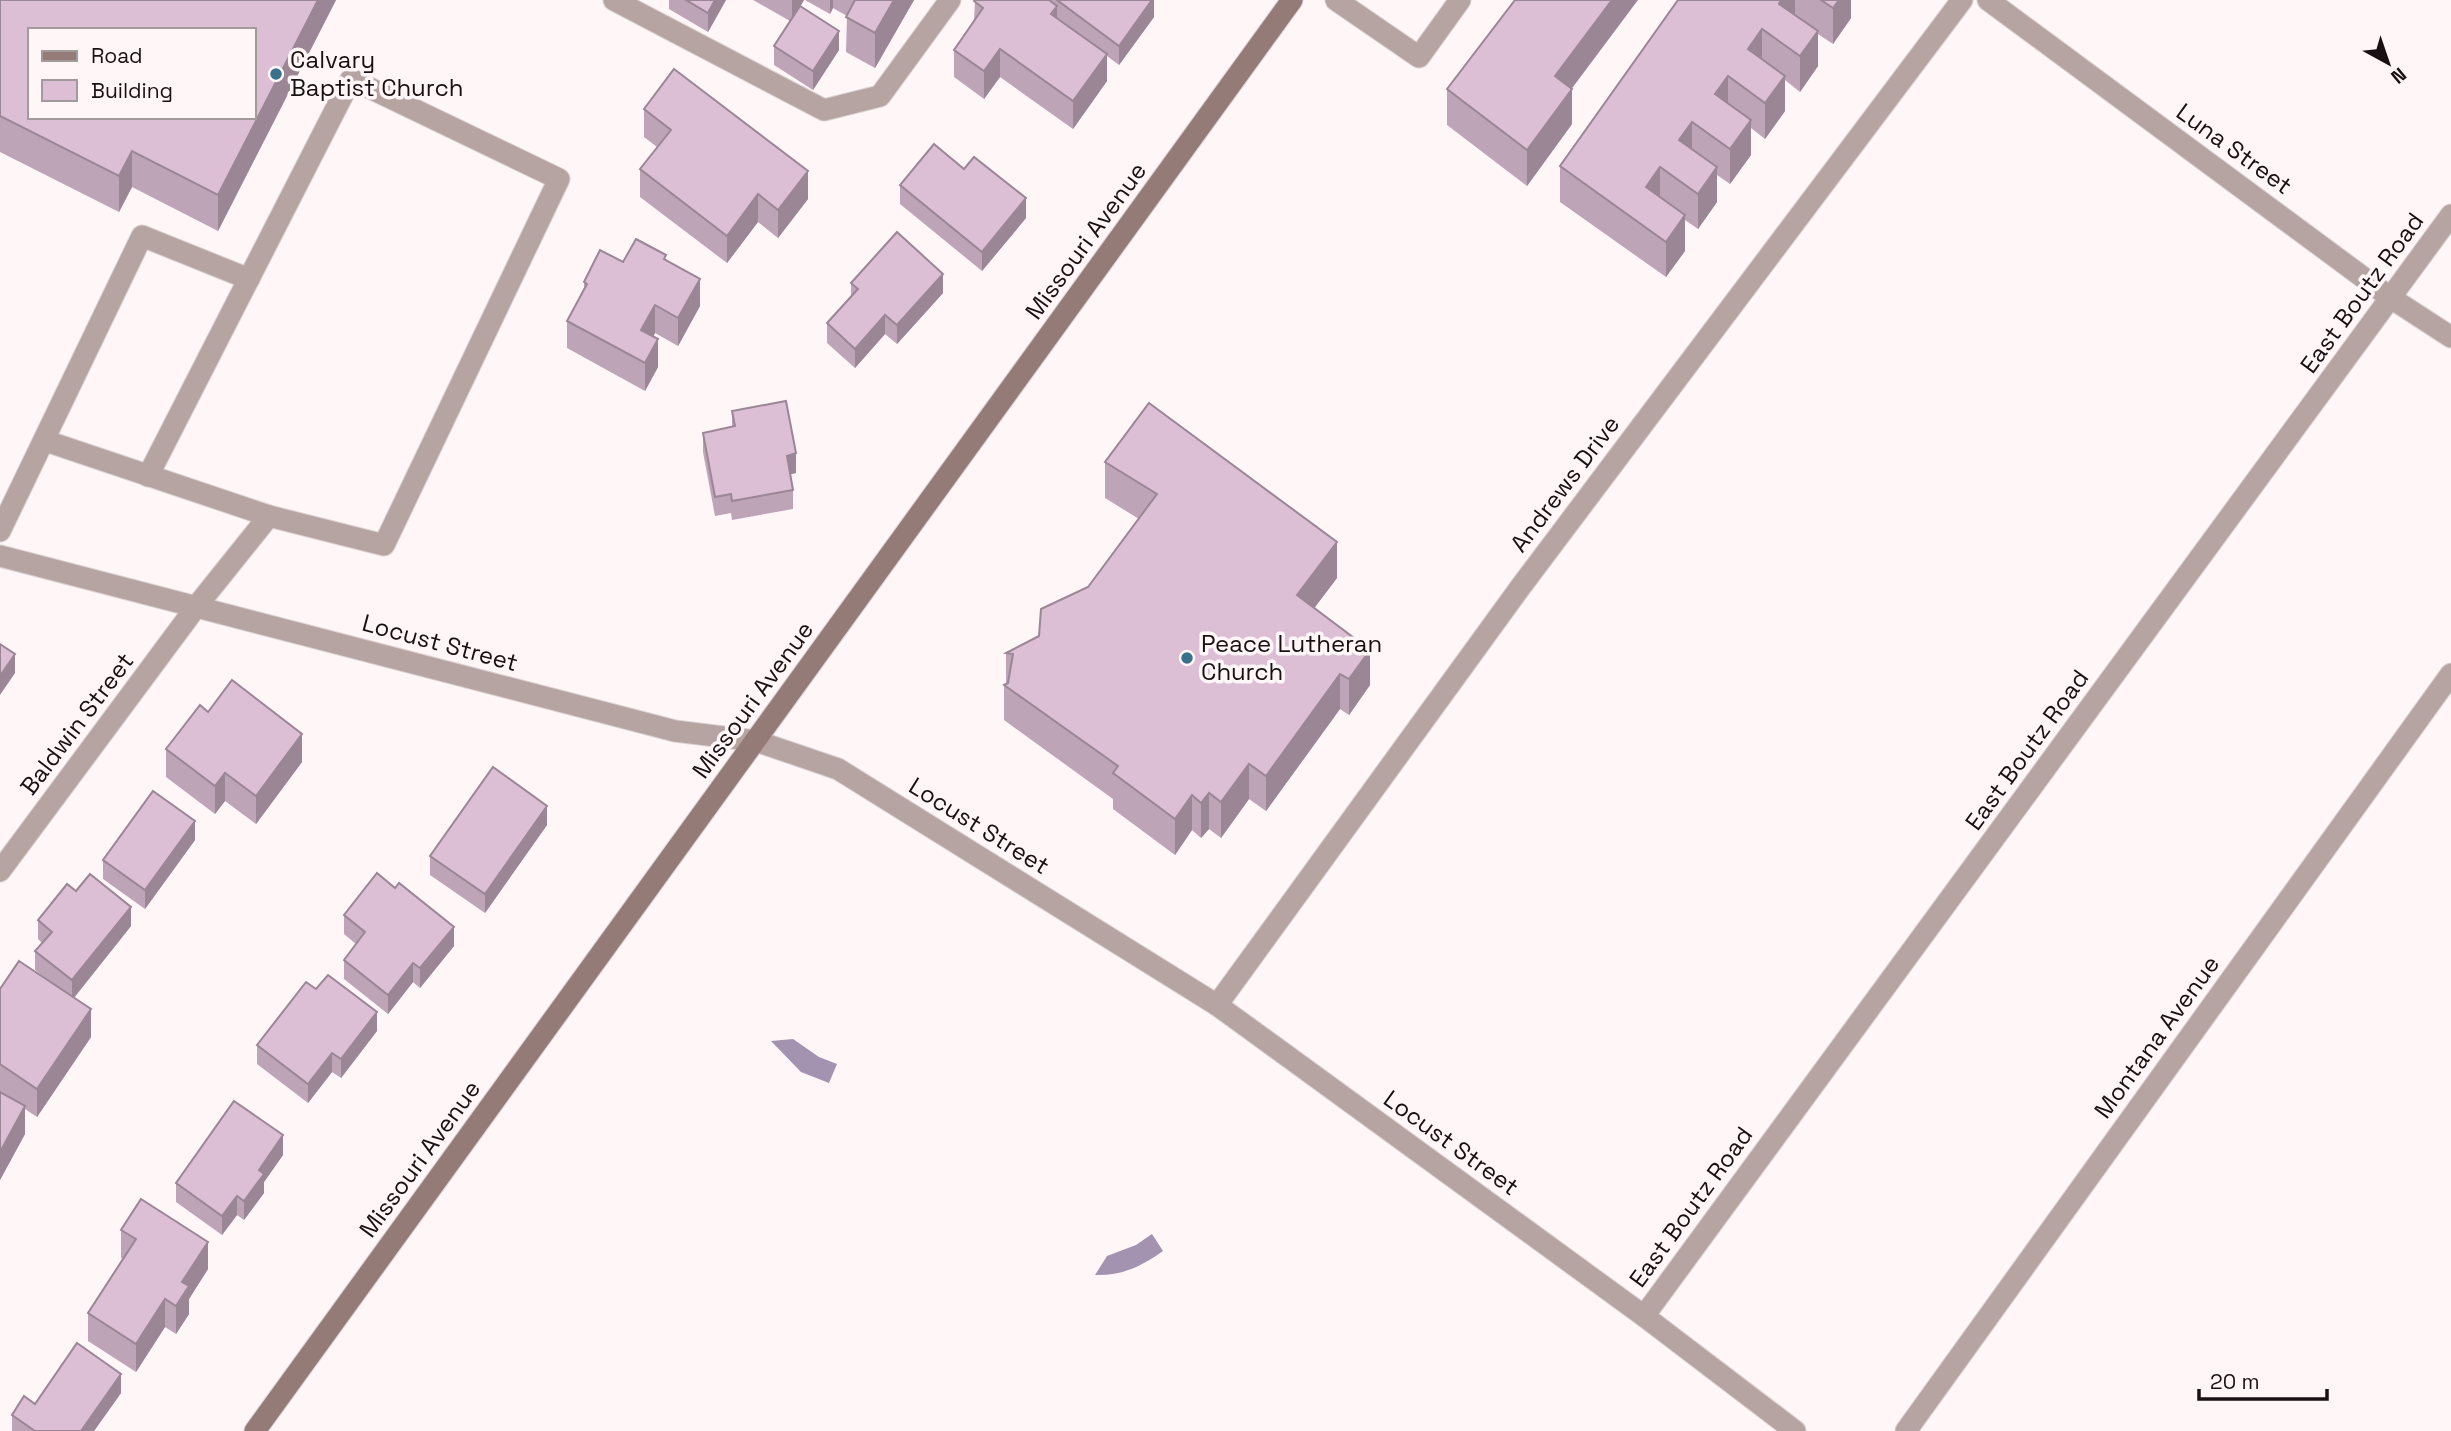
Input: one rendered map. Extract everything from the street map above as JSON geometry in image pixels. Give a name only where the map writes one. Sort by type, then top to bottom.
[{"type":"main road","name":"Missouri Avenue","points":[[256,1431],[1293,0]]},
{"type":"street","points":[[614,0],[824,110],[880,96],[950,0]]},
{"type":"street","points":[[1336,0],[1419,57],[1460,0]]},
{"type":"street","name":"Andrews Drive","points":[[1217,1006],[1522,585],[1962,0]]},
{"type":"street","name":"Luna Street","points":[[1988,0],[2391,298],[2451,337]]},
{"type":"street","points":[[46,441],[148,476],[270,516],[384,545],[559,178],[351,79],[148,476]]},
{"type":"street","name":"East Boutz Road","points":[[1644,1316],[2451,215]]},
{"type":"street","points":[[0,531],[46,441],[142,236],[249,279]]},
{"type":"street","name":"Baldwin Street","points":[[0,871],[196,607],[270,516]]},
{"type":"street","name":"Locust Street","points":[[0,555],[675,731],[756,741],[838,769],[1217,1006],[1644,1316],[1795,1431]]},
{"type":"street","name":"Montana Avenue","points":[[1906,1431],[2451,674]]},
{"type":"shaded area","points":[[793,1039],[819,1057],[837,1064],[829,1083],[801,1072],[771,1041]]},
{"type":"shaded area","points":[[1152,1234],[1163,1251],[1131,1269],[1114,1274],[1095,1275],[1107,1256],[1136,1245]]},
{"type":"building","name":"Calvary Baptist Church","points":[[0,0],[318,0],[218,195],[132,151],[119,176],[0,116]]},
{"type":"building","points":[[686,0],[715,0],[708,13]]},
{"type":"building","points":[[855,0],[894,0],[875,33],[846,17]]},
{"type":"building","points":[[975,0],[1049,0],[1057,6],[1051,14],[1107,54],[1073,101],[1000,49],[984,71],[954,50],[983,8]]},
{"type":"building","points":[[1057,0],[1152,0],[1119,46]]},
{"type":"building","points":[[1515,0],[1612,0],[1555,76],[1572,89],[1527,150],[1447,89]]},
{"type":"building","points":[[1678,0],[1781,0],[1779,4],[1818,31],[1800,56],[1762,29],[1748,49],[1785,76],[1765,103],[1728,76],[1715,94],[1751,120],[1730,149],[1692,122],[1679,140],[1717,167],[1698,194],[1660,167],[1646,187],[1685,215],[1666,242],[1560,166]]},
{"type":"building","points":[[1821,0],[1839,0],[1833,8]]},
{"type":"building","points":[[800,6],[839,31],[813,71],[774,46]]},
{"type":"building","points":[[674,69],[808,171],[778,210],[758,194],[727,236],[640,169],[671,130],[644,109]]},
{"type":"building","points":[[934,144],[964,169],[974,157],[1026,198],[982,252],[900,185]]},
{"type":"building","points":[[897,232],[943,274],[897,325],[885,315],[855,349],[827,323],[858,289],[851,283]]},
{"type":"building","points":[[636,239],[666,255],[664,259],[700,279],[678,318],[655,305],[641,330],[658,339],[645,363],[567,321],[587,284],[584,282],[600,250],[623,262]]},
{"type":"building","points":[[786,401],[796,453],[787,456],[793,490],[732,501],[731,494],[715,497],[703,433],[735,426],[732,411]]},
{"type":"building","name":"Peace Lutheran Church","points":[[1149,403],[1337,542],[1297,595],[1370,650],[1349,679],[1340,674],[1266,776],[1249,764],[1221,802],[1209,793],[1201,803],[1192,795],[1175,819],[1113,773],[1118,766],[1004,685],[1008,683],[1013,654],[1006,653],[1039,636],[1041,609],[1088,587],[1157,494],[1105,462]]},
{"type":"building","points":[[0,644],[15,654],[0,676]]},
{"type":"building","points":[[232,680],[302,734],[256,796],[225,773],[215,786],[166,749],[200,705],[208,712]]},
{"type":"building","points":[[493,767],[547,806],[485,894],[430,856]]},
{"type":"building","points":[[153,791],[195,821],[145,890],[103,860]]},
{"type":"building","points":[[377,873],[395,888],[399,883],[454,927],[420,968],[413,963],[388,995],[344,960],[365,932],[344,915]]},
{"type":"building","points":[[90,874],[131,907],[72,980],[35,951],[52,932],[38,920],[67,884],[76,891]]},
{"type":"building","points":[[19,961],[91,1009],[37,1089],[0,1064],[0,989]]},
{"type":"building","points":[[328,975],[377,1012],[341,1059],[332,1053],[308,1084],[257,1045],[306,982],[316,989]]},
{"type":"building","points":[[0,1092],[25,1106],[0,1152]]},
{"type":"building","points":[[234,1101],[283,1135],[259,1170],[264,1174],[244,1201],[237,1196],[222,1216],[176,1183]]},
{"type":"building","points":[[141,1199],[208,1242],[182,1282],[189,1286],[176,1306],[165,1299],[136,1344],[88,1313],[136,1239],[121,1230]]},
{"type":"building","points":[[77,1343],[121,1374],[81,1431],[35,1431],[12,1415],[24,1396],[35,1404]]},
{"type":"place","name":"Calvary Baptist Church","points":[[276,74]]},
{"type":"place","name":"Peace Lutheran Church","points":[[1187,658]]}]
